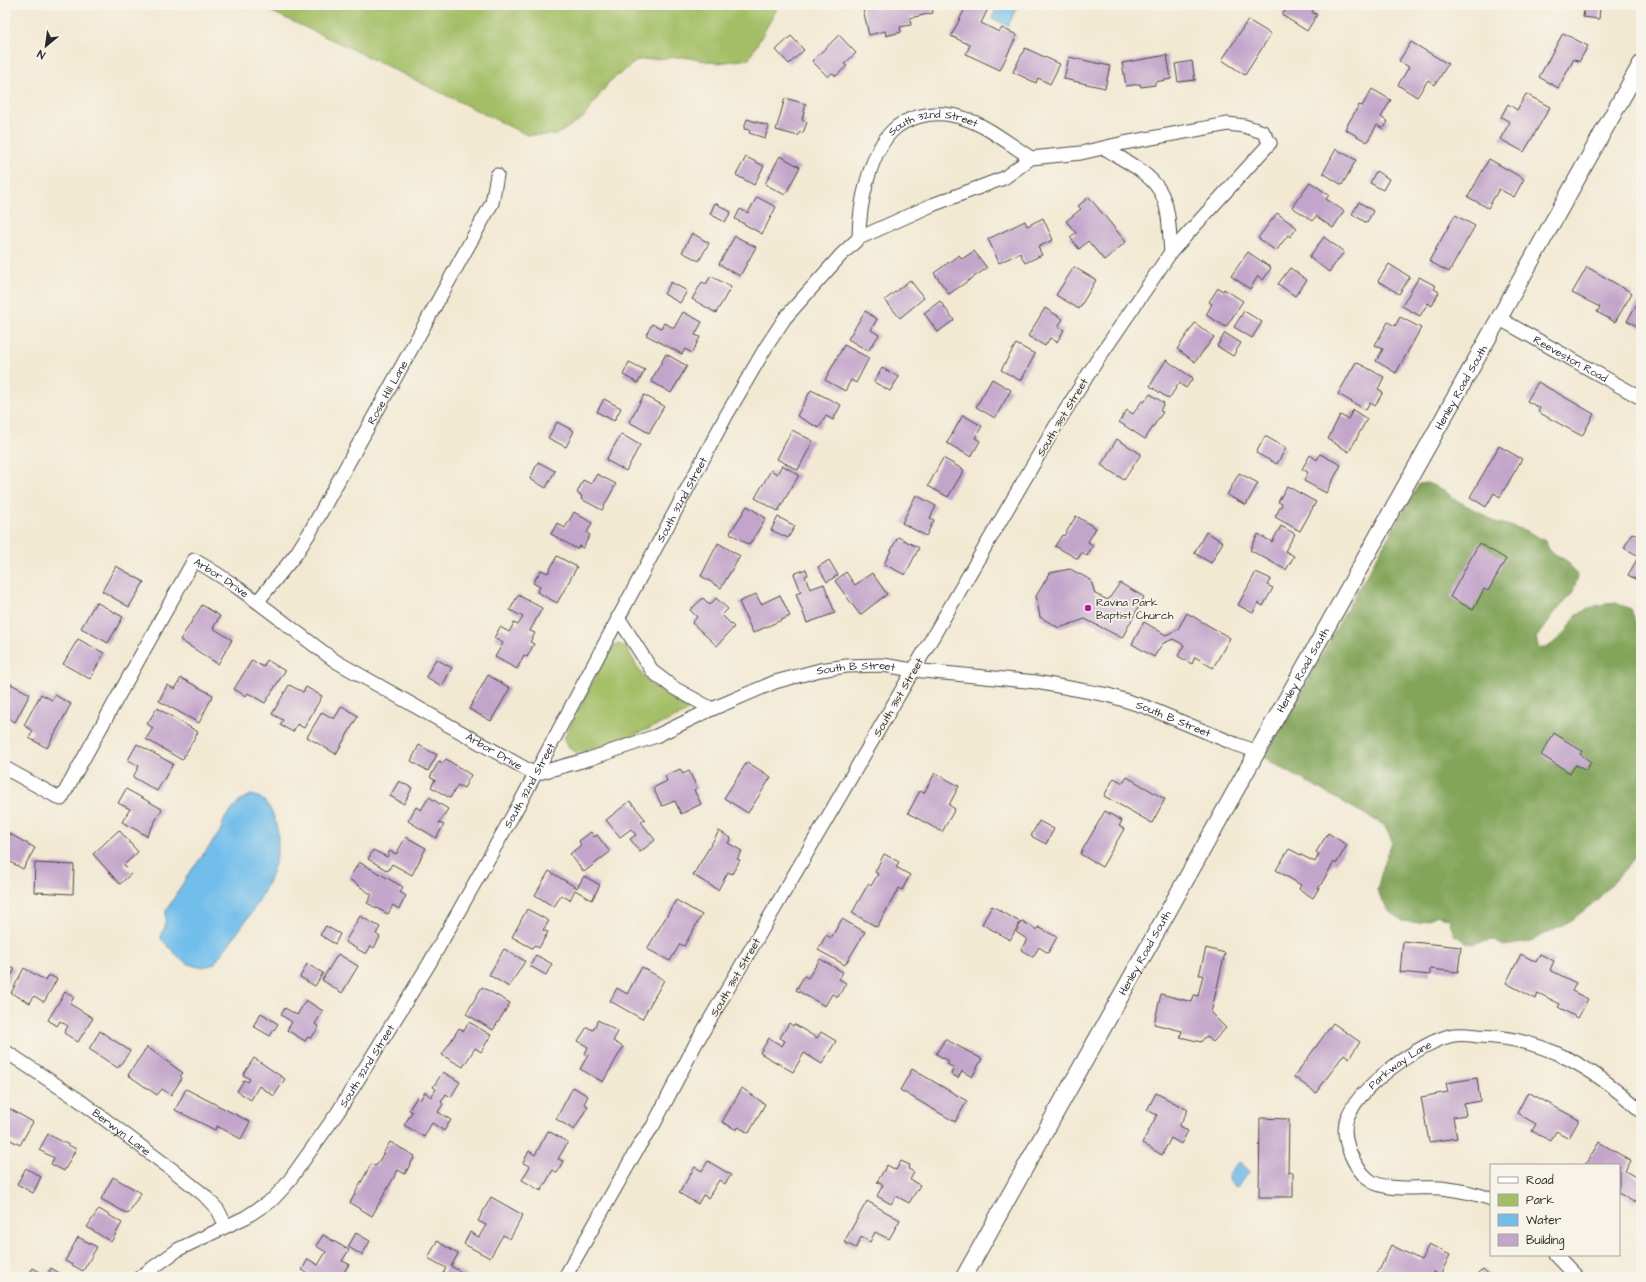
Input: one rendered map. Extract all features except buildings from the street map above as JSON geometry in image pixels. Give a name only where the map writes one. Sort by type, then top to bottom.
[{"type":"street","name":"Henley Road South","points":[[964,1277],[1256,751],[1500,319],[1641,64]]},
{"type":"street","name":"South 32nd Street","points":[[859,238],[862,204],[876,158],[891,132],[917,117],[950,114],[984,127],[1031,158]]},
{"type":"street","name":"South 32nd Street","points":[[140,1277],[178,1249],[246,1217],[274,1199],[286,1185],[338,1112],[429,964],[535,774],[726,416],[766,347],[785,318],[859,238],[932,205],[1004,178],[1031,158],[1106,148],[1124,143],[1228,124],[1244,126],[1261,131],[1267,137],[1270,144]]},
{"type":"street","name":"South 31st Street","points":[[565,1277],[640,1144],[653,1126],[695,1045],[1055,427],[1096,362],[1171,252],[1270,144]]},
{"type":"street","points":[[1106,148],[1144,174],[1160,190],[1167,212],[1171,252]]},
{"type":"street","name":"Rose Hill Lane","points":[[258,601],[296,554],[314,525],[492,203],[497,175]]},
{"type":"street","name":"Reeveston Road","points":[[1500,319],[1641,398]]},
{"type":"street","name":"Arbor Drive","points":[[5,768],[61,799],[194,560],[258,601],[307,642],[337,662],[535,774]]},
{"type":"street","points":[[618,617],[653,672],[674,688],[712,709]]},
{"type":"street","name":"South B Street","points":[[535,774],[589,759],[656,736],[712,709],[775,682],[820,670],[847,666],[883,664],[913,670],[1036,682],[1108,695],[1146,707],[1235,744],[1256,751]]},
{"type":"street","name":"Parkway Lane","points":[[1490,1199],[1475,1193],[1440,1188],[1379,1186],[1368,1179],[1360,1170],[1346,1144],[1346,1121],[1359,1099],[1391,1068],[1429,1043],[1454,1035],[1501,1036],[1535,1045],[1574,1060],[1641,1110]]},
{"type":"street","name":"Berwyn Lane","points":[[5,1051],[79,1100],[174,1171],[204,1195],[218,1210],[226,1226]]},
{"type":"street","points":[[1557,1256],[1577,1277]]},
{"type":"green space","points":[[257,5],[779,5],[749,59],[717,63],[683,57],[638,60],[609,82],[583,118],[556,135],[527,135],[356,51]]},
{"type":"green space","points":[[1427,483],[1444,490],[1454,499],[1495,522],[1525,530],[1545,541],[1550,551],[1567,561],[1578,577],[1572,594],[1560,606],[1536,638],[1539,649],[1551,645],[1566,632],[1577,614],[1598,605],[1616,603],[1631,609],[1636,623],[1641,626],[1641,851],[1598,899],[1572,920],[1529,942],[1504,946],[1492,940],[1470,944],[1454,935],[1449,919],[1438,915],[1420,923],[1403,921],[1388,911],[1377,890],[1392,841],[1384,825],[1269,761],[1264,756],[1279,733],[1352,600],[1419,484]]},
{"type":"green space","points":[[619,644],[626,647],[639,670],[652,685],[665,694],[689,704],[689,708],[684,714],[610,744],[594,749],[573,751],[568,747],[564,738],[611,647]]},
{"type":"water","points":[[998,5],[1018,5],[1008,26],[992,18]]},
{"type":"water","points":[[251,795],[256,796],[266,802],[274,817],[278,837],[277,856],[271,876],[262,895],[250,914],[214,964],[197,966],[190,964],[178,956],[161,939],[161,933],[165,927],[166,911],[188,875],[220,832],[225,818],[241,800]]},
{"type":"water","points":[[1241,1162],[1249,1172],[1239,1186],[1236,1187],[1230,1182],[1228,1174],[1237,1164]]},
{"type":"place","name":"Ravina Park Baptist Church","points":[[1088,608]]}]
